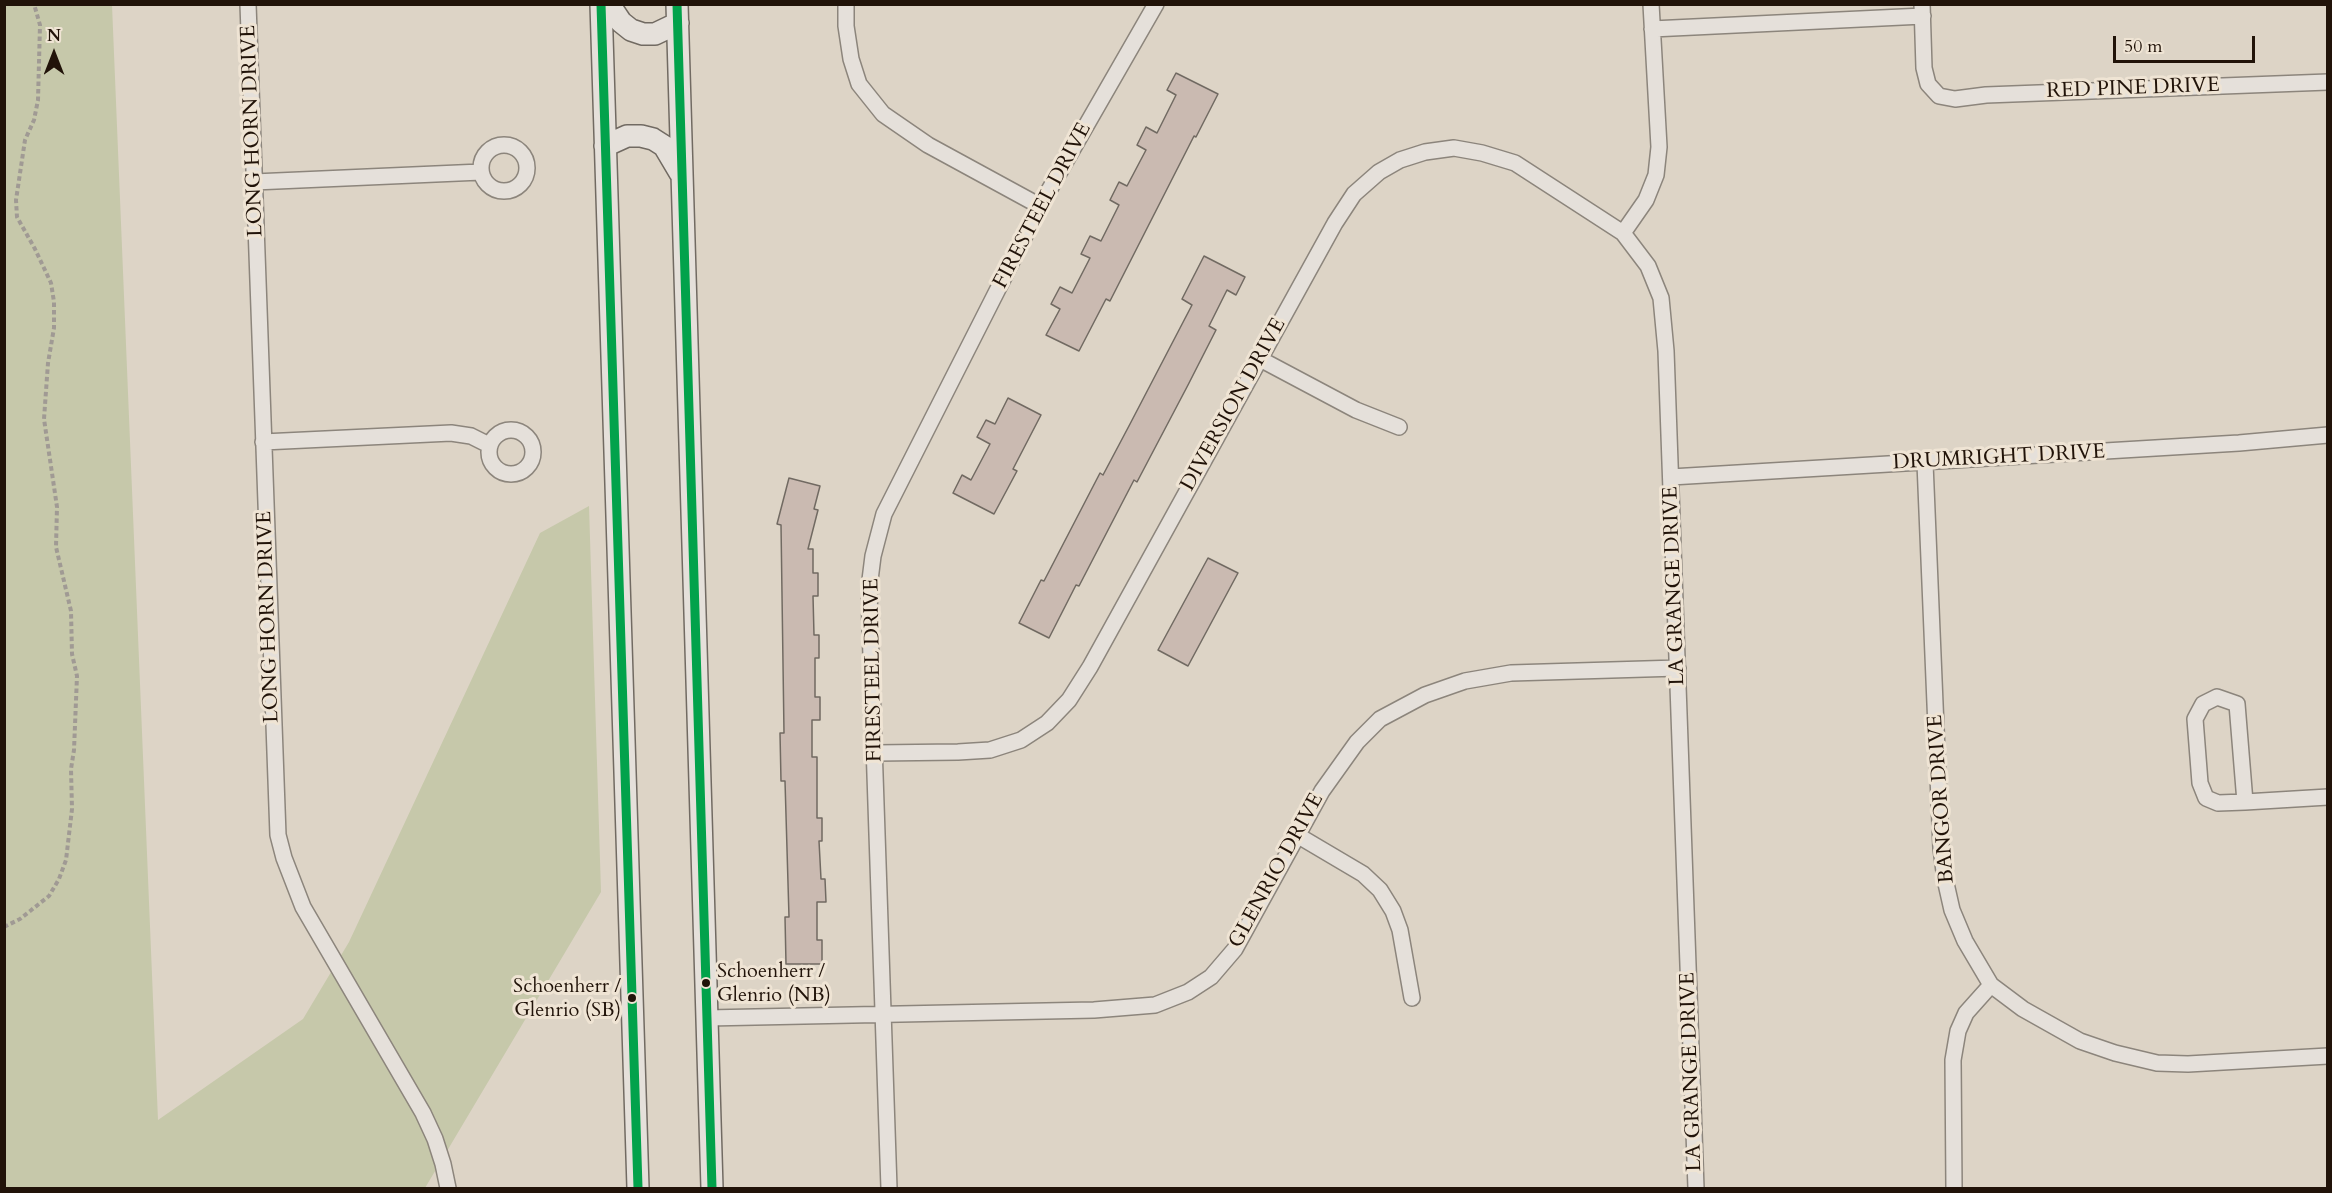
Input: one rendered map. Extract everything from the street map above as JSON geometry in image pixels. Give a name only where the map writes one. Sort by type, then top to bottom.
[{"type":"main road","points":[[601,4],[638,1188]]},
{"type":"main road","points":[[609,4],[621,22],[631,30],[643,34],[655,34],[677,14]]},
{"type":"main road","points":[[677,14],[712,1188]]},
{"type":"main road","points":[[606,146],[627,136],[641,136],[653,140],[664,146],[682,176]]},
{"type":"main road","points":[[637,1163],[652,1188]]},
{"type":"street","name":"LONG HORN DRIVE","points":[[248,4],[278,835],[284,858],[303,907],[423,1113],[441,1156],[448,1188]]},
{"type":"street","points":[[846,4],[846,26],[851,58],[860,84],[883,114],[928,145],[1040,206]]},
{"type":"street","name":"FIRESTEEL DRIVE","points":[[889,1188],[869,588],[873,556],[884,514],[1040,206],[1156,4]]},
{"type":"street","points":[[1623,233],[1646,200],[1656,175],[1659,147],[1651,4]]},
{"type":"street","points":[[1652,29],[1922,10]]},
{"type":"street","name":"RED PINE DRIVE","points":[[1922,10],[1924,68],[1928,84],[1939,96],[1955,99],[1986,94],[2328,82]]},
{"type":"street","name":"DIVERSION DRIVE","points":[[876,753],[990,750],[1021,740],[1047,723],[1070,700],[1090,668],[1335,223],[1353,194],[1378,172],[1401,160],[1425,152],[1454,148],[1482,153],[1515,164],[1623,233]]},
{"type":"street","points":[[254,182],[482,172]]},
{"type":"street","name":"LA GRANGE DRIVE","points":[[1623,233],[1648,266],[1661,298],[1666,351],[1696,1188]]},
{"type":"street","points":[[1260,359],[1356,410],[1399,427]]},
{"type":"street","points":[[263,442],[451,433],[471,436],[489,445]]},
{"type":"street","name":"DRUMRIGHT DRIVE","points":[[1671,477],[2239,443],[2328,435]]},
{"type":"street","name":"BANGOR DRIVE","points":[[1925,463],[1941,848],[1952,910],[1965,941],[1991,985],[2023,1009],[2080,1041],[2115,1053],[2157,1063],[2188,1064],[2328,1056]]},
{"type":"street","name":"GLENRIO DRIVE","points":[[707,1018],[1094,1010],[1155,1005],[1188,992],[1211,977],[1235,949],[1322,791],[1358,742],[1380,719],[1425,695],[1465,681],[1511,673],[1678,668]]},
{"type":"street","points":[[2246,802],[2237,704],[2217,697],[2203,704],[2196,719],[2200,783],[2206,798],[2218,803],[2246,802],[2328,797]]},
{"type":"street","points":[[1296,835],[1363,874],[1380,890],[1393,911],[1400,930],[1412,998]]},
{"type":"street","points":[[1954,1188],[1953,1060],[1958,1031],[1966,1013],[1991,985]]},
{"type":"path","points":[[4,927],[20,919],[49,896],[66,860],[72,809],[71,769],[77,676],[72,654],[71,611],[56,547],[57,507],[44,419],[48,363],[54,328],[54,302],[51,283],[17,217],[16,200],[25,140],[34,120],[38,100],[40,25],[34,4]]},
{"type":"green space","points":[[5,5],[112,5],[158,1120],[303,1019],[349,942],[540,533],[589,506],[601,892],[425,1188],[5,1188]]},
{"type":"building","points":[[1176,73],[1218,94],[1196,137],[1194,136],[1110,301],[1106,299],[1079,351],[1046,335],[1060,309],[1051,304],[1060,287],[1072,293],[1090,258],[1081,254],[1090,236],[1101,241],[1119,205],[1110,200],[1119,182],[1127,186],[1146,150],[1137,145],[1146,127],[1157,133],[1176,95],[1167,90]]},
{"type":"building","points":[[1204,256],[1245,277],[1236,295],[1227,290],[1209,326],[1216,330],[1188,385],[1137,482],[1134,480],[1049,638],[1019,623],[1041,580],[1044,581],[1100,473],[1103,475],[1192,305],[1182,299]]},
{"type":"building","points":[[1008,398],[1041,415],[1013,469],[1017,471],[994,514],[953,493],[962,475],[971,480],[990,444],[977,437],[986,420],[995,424]]},
{"type":"building","points":[[789,478],[820,486],[814,509],[818,510],[808,549],[813,549],[813,573],[818,573],[818,596],[813,596],[814,635],[819,635],[819,658],[815,658],[815,697],[820,697],[820,720],[812,720],[812,757],[817,757],[817,818],[822,818],[822,841],[819,841],[821,879],[825,879],[826,902],[817,902],[817,940],[822,940],[822,964],[786,964],[785,917],[789,917],[785,781],[781,781],[780,733],[784,733],[781,525],[777,524]]},
{"type":"building","points":[[1208,558],[1238,573],[1188,666],[1158,650]]},
{"type":"transit line","points":[[601,4],[638,1188]]},
{"type":"transit line","points":[[677,4],[712,1188]]},
{"type":"place","name":"Schoenherr / Glenrio (NB)","points":[[706,983]]},
{"type":"place","name":"Schoenherr / Glenrio (SB)","points":[[632,998]]}]
